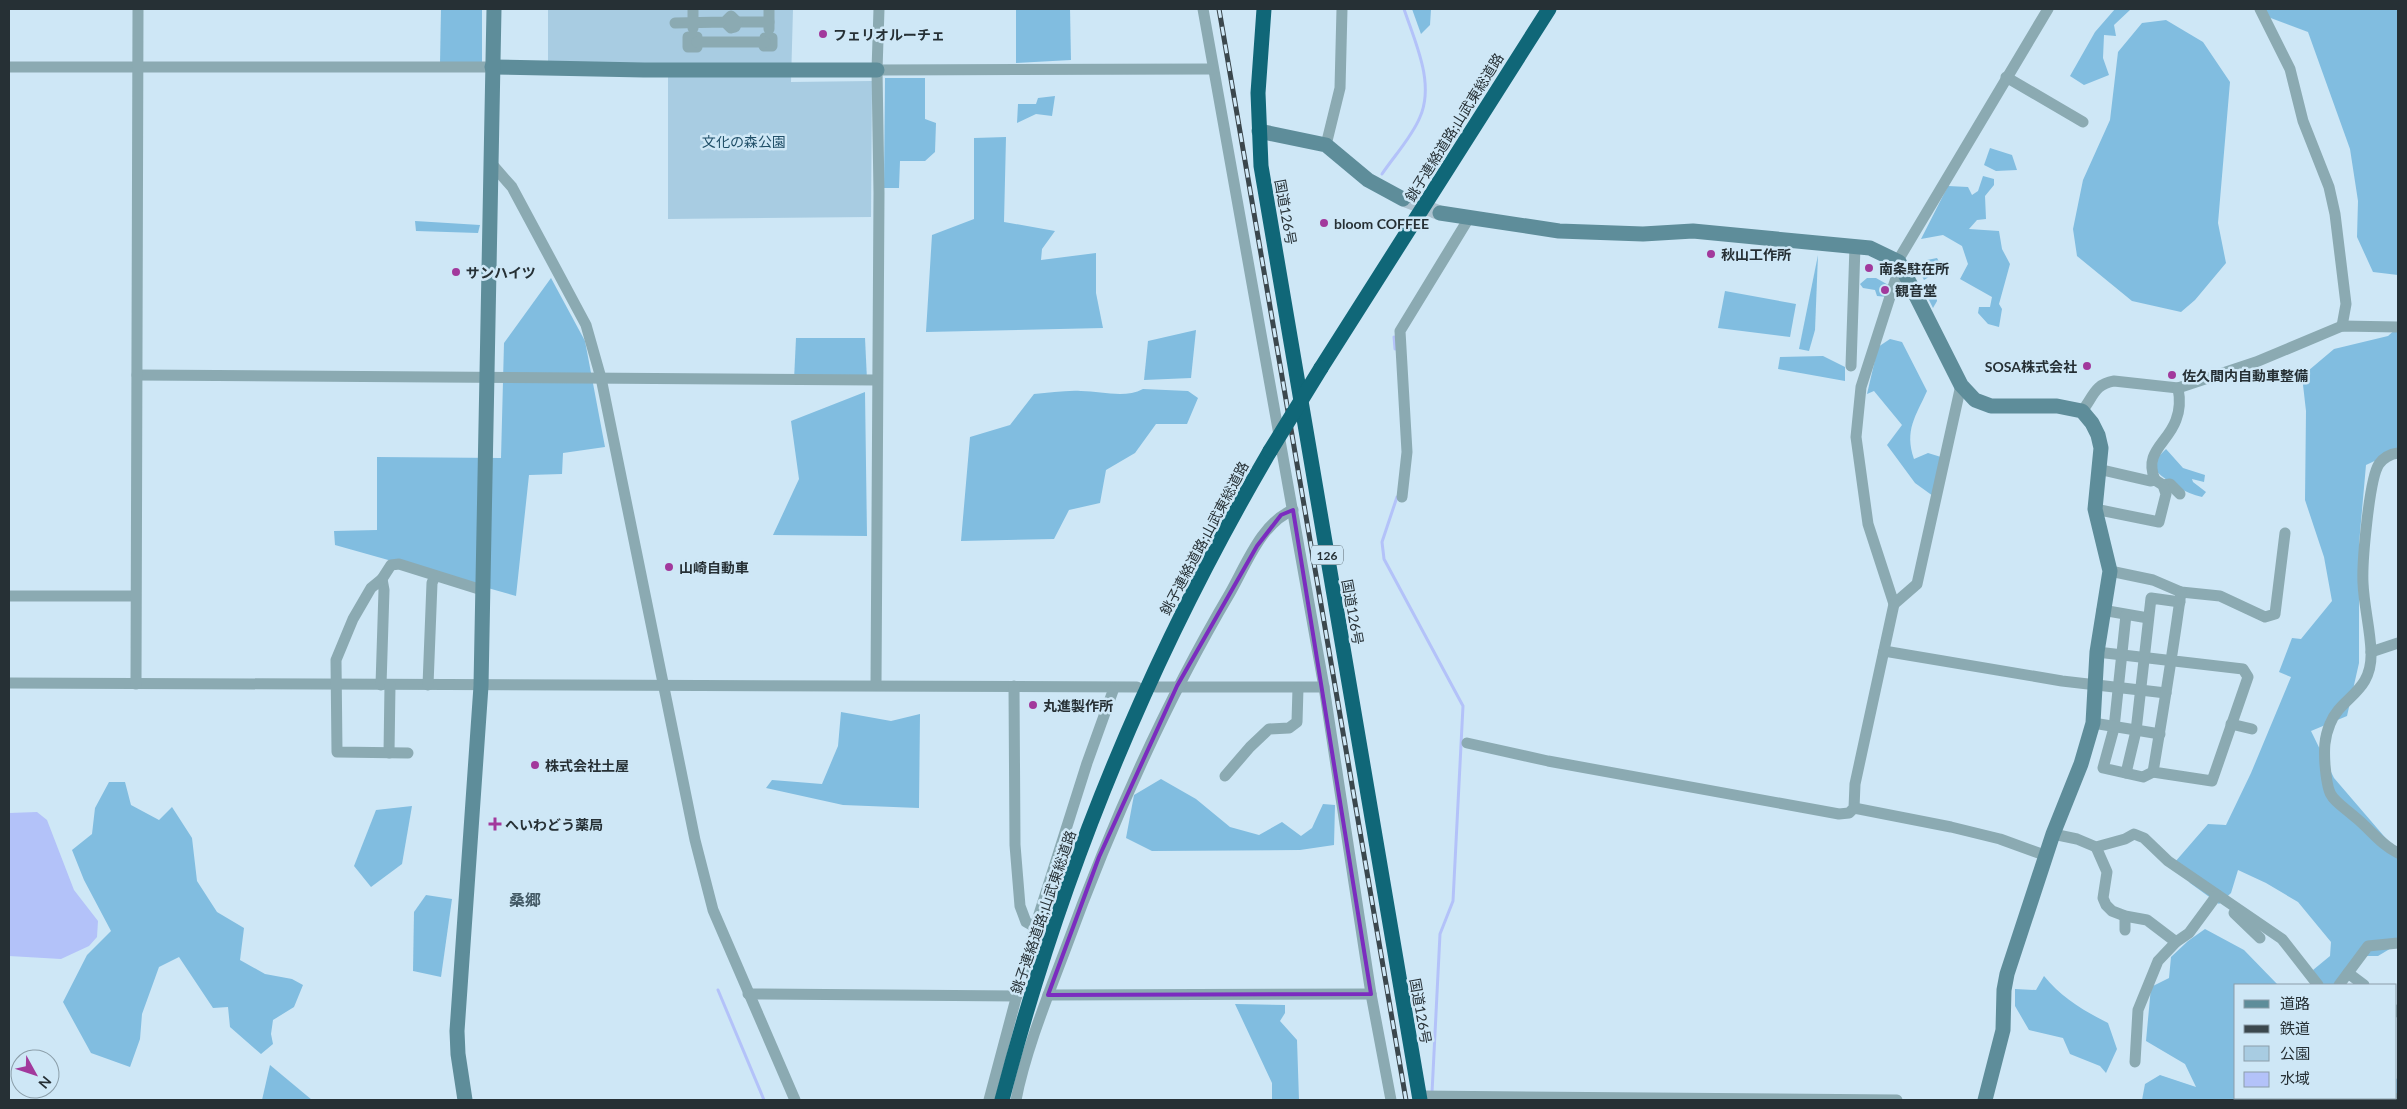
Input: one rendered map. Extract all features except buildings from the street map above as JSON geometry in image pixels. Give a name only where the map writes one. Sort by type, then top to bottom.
[{"type":"highway","name":"国道126号","points":[[1264,9],[1258,93],[1261,166],[1426,1097]]},
{"type":"highway","name":"銚子連絡道路;山武東総道路","points":[[1002,1100],[1057,917],[1079,853],[1121,746],[1178,619],[1270,450],[1547,9]]},
{"type":"street","points":[[136,684],[138,9]]},
{"type":"street","points":[[465,1100],[458,1054],[459,991],[480,686],[494,9]]},
{"type":"street","points":[[693,9],[692,23],[695,40],[731,44],[766,40],[769,9]]},
{"type":"street","points":[[876,685],[877,70],[879,9]]},
{"type":"street","points":[[1203,9],[1212,70],[1324,687],[1371,994],[1391,1100]]},
{"type":"street","points":[[1326,145],[1340,88],[1342,9]]},
{"type":"street","points":[[1467,743],[1548,761],[1839,814],[1849,813],[1854,808],[1855,784],[1894,604],[1868,524],[1856,437],[1861,388],[1897,275],[1899,262],[2006,77],[2048,9]]},
{"type":"street","points":[[2260,9],[2290,68],[2304,121],[2329,187],[2335,214],[2346,304],[2342,326]]},
{"type":"street","points":[[731,20],[731,44]]},
{"type":"street","points":[[675,23],[731,20],[769,22]]},
{"type":"street","points":[[9,67],[492,66],[644,70],[1212,70]]},
{"type":"street","points":[[2006,77],[2083,122]]},
{"type":"street","points":[[1259,131],[1326,145],[1368,180],[1402,199]]},
{"type":"street","points":[[490,162],[512,187],[578,309],[590,335],[601,378],[695,840],[712,910],[795,1100]]},
{"type":"street","points":[[1440,213],[1560,231],[1643,234],[1693,231],[1870,248],[1899,262],[1961,385],[1975,400],[1991,406],[2057,406],[2082,411],[2092,423],[2098,435],[2101,448],[2095,509],[2110,571],[2102,610],[2097,652],[2092,723],[2081,764],[2053,834],[2006,974],[2003,1030],[1986,1100]]},
{"type":"street","points":[[1402,497],[1407,452],[1400,331],[1469,218]]},
{"type":"street","points":[[1851,366],[1855,246]]},
{"type":"street","points":[[2082,411],[2090,403],[2094,391],[2104,382],[2114,381],[2178,388],[2256,362],[2342,326],[2398,327]]},
{"type":"street","points":[[136,375],[877,380]]},
{"type":"street","points":[[1894,604],[1917,584],[1961,385]]},
{"type":"street","points":[[2095,509],[2159,522],[2166,494],[2151,468],[2152,459],[2177,419],[2178,388]]},
{"type":"street","points":[[2398,453],[2390,455],[2385,459],[2374,473],[2363,584],[2371,652],[2368,673],[2359,691],[2341,708],[2330,723],[2324,746],[2328,793],[2336,802],[2368,827],[2386,848],[2398,853]]},
{"type":"street","points":[[2098,469],[2170,484],[2180,494]]},
{"type":"street","points":[[1016,1100],[1048,995],[1099,857],[1177,686],[1257,546],[1275,520],[1293,510]]},
{"type":"street","points":[[2126,773],[2136,731],[2151,598],[2220,596],[2265,617],[2275,614],[2280,586],[2285,533]]},
{"type":"street","points":[[408,754],[337,752],[336,660],[354,619],[371,588],[382,579],[391,565],[399,564],[482,590]]},
{"type":"street","points":[[2110,571],[2153,580],[2180,597]]},
{"type":"street","points":[[428,686],[432,583],[435,576]]},
{"type":"street","points":[[382,579],[384,590],[389,753]]},
{"type":"street","points":[[2268,598],[2280,586]]},
{"type":"street","points":[[9,596],[135,596]]},
{"type":"street","points":[[2153,772],[2180,597]]},
{"type":"street","points":[[2102,610],[2148,618]]},
{"type":"street","points":[[2097,652],[2122,655],[2143,658],[2243,669],[2248,676],[2212,781],[2153,772],[2143,777],[2104,768],[2114,728],[2118,686],[2122,655],[2126,615]]},
{"type":"street","points":[[2371,652],[2398,643]]},
{"type":"street","points":[[1884,651],[2095,685],[2118,686],[2166,693]]},
{"type":"street","points":[[9,683],[428,686],[876,685],[1114,688],[1137,686]]},
{"type":"street","points":[[1014,686],[1015,845],[1020,906],[1026,922],[1035,927]]},
{"type":"street","points":[[1156,687],[1324,687]]},
{"type":"street","points":[[989,1100],[1035,927],[1084,772],[1114,688]]},
{"type":"street","points":[[1225,776],[1250,747],[1269,729],[1289,728],[1297,722],[1298,688]]},
{"type":"street","points":[[2092,723],[2160,734]]},
{"type":"street","points":[[2231,724],[2252,729]]},
{"type":"street","points":[[1854,808],[2000,839],[2047,856]]},
{"type":"street","points":[[2053,834],[2077,839],[2096,847],[2125,839],[2134,834],[2144,838],[2168,861],[2282,939],[2317,984]]},
{"type":"street","points":[[2096,847],[2107,872],[2103,898],[2106,905],[2112,911],[2125,916],[2147,920],[2176,942]]},
{"type":"street","points":[[2221,899],[2260,938]]},
{"type":"street","points":[[2135,1062],[2138,1010],[2158,961],[2176,942],[2189,933],[2221,899]]},
{"type":"street","points":[[2125,916],[2125,930]]},
{"type":"street","points":[[2340,984],[2368,946],[2398,943]]},
{"type":"street","points":[[2348,973],[2363,984]]},
{"type":"street","points":[[748,994],[1017,996]]},
{"type":"street","points":[[1048,995],[1371,994]]},
{"type":"street","points":[[1426,1097],[1897,1100]]},
{"type":"highlighted area","points":[[1293,510],[1371,994],[1048,995],[1099,857],[1177,686],[1257,546],[1281,515]]},
{"type":"green space","name":"文化の森公園","points":[[548,9],[793,9],[791,82],[872,81],[871,217],[668,219],[668,68],[548,68]]},
{"type":"shaded area","points":[[441,9],[482,9],[482,62],[440,64]]},
{"type":"shaded area","points":[[1016,9],[1070,9],[1071,60],[1016,63]]},
{"type":"shaded area","points":[[1412,9],[1431,9],[1430,25],[1421,34]]},
{"type":"shaded area","points":[[2115,9],[2131,9],[2114,25],[2116,36],[2104,35],[2103,58],[2109,75],[2084,85],[2070,76],[2095,32]]},
{"type":"shaded area","points":[[2264,9],[2398,9],[2398,275],[2373,272],[2357,237],[2358,201],[2350,149],[2308,32],[2268,17]]},
{"type":"shaded area","points":[[2166,20],[2203,42],[2230,82],[2218,223],[2226,263],[2195,300],[2181,312],[2132,301],[2077,256],[2073,229],[2083,180],[2110,120],[2118,52],[2142,23]]},
{"type":"shaded area","points":[[885,78],[925,78],[925,119],[936,123],[935,152],[925,161],[900,161],[899,188],[884,188]]},
{"type":"shaded area","points":[[1055,96],[1052,116],[1036,114],[1017,123],[1018,104],[1036,104],[1038,98]]},
{"type":"shaded area","points":[[1006,137],[1004,222],[1055,231],[1042,249],[1041,260],[1096,253],[1096,293],[1103,328],[926,332],[932,235],[974,219],[974,138]]},
{"type":"shaded area","points":[[1990,148],[2012,155],[2017,170],[1996,171],[1984,165]]},
{"type":"shaded area","points":[[1983,176],[1994,179],[1994,185],[1985,196],[1986,219],[1977,220],[1969,229],[1999,231],[2002,249],[2010,264],[1999,304],[2002,309],[1999,327],[1988,324],[1978,313],[1979,307],[1990,307],[1992,297],[1960,279],[1968,264],[1962,246],[1943,235],[1921,239],[1948,186],[1968,187],[1972,195],[1978,191]]},
{"type":"shaded area","points":[[415,221],[480,225],[478,233],[416,231]]},
{"type":"shaded area","points":[[1818,255],[1815,330],[1809,351],[1799,349]]},
{"type":"shaded area","points":[[1937,258],[1942,267],[1939,274],[1935,273],[1924,280],[1922,276],[1927,260]]},
{"type":"shaded area","points":[[551,278],[585,341],[605,447],[563,453],[562,474],[529,475],[516,596],[335,545],[334,531],[377,530],[377,457],[501,458],[504,343]]},
{"type":"shaded area","points":[[1867,278],[1876,278],[1892,287],[1888,297],[1877,296],[1875,290],[1863,288],[1860,284]]},
{"type":"shaded area","points":[[1936,282],[1937,301],[1933,308],[1922,286]]},
{"type":"shaded area","points":[[1725,291],[1796,304],[1790,337],[1718,328]]},
{"type":"shaded area","points":[[2398,327],[2398,450],[2366,465],[2359,544],[2359,663],[2347,716],[2311,731],[2334,778],[2389,842],[2398,849],[2398,944],[2378,956],[2356,956],[2342,984],[2319,984],[2313,970],[2330,956],[2331,942],[2298,902],[2266,883],[2238,870],[2231,893],[2219,904],[2190,883],[2175,862],[2208,824],[2226,825],[2251,773],[2291,677],[2279,672],[2292,638],[2301,639],[2332,601],[2324,557],[2305,500],[2306,411],[2302,376],[2334,349],[2388,336]]},
{"type":"shaded area","points":[[1196,330],[1191,378],[1144,380],[1148,341]]},
{"type":"shaded area","points":[[796,338],[865,338],[867,380],[794,380]]},
{"type":"shaded area","points":[[1890,339],[1902,342],[1927,391],[1915,416],[1910,440],[1914,459],[1928,453],[1941,457],[1933,496],[1915,483],[1887,445],[1902,425],[1874,391],[1867,394],[1878,347]]},
{"type":"shaded area","points":[[1823,356],[1845,367],[1845,381],[1778,369],[1780,357]]},
{"type":"shaded area","points":[[1143,389],[1188,391],[1198,398],[1187,424],[1156,424],[1135,453],[1106,470],[1100,503],[1069,510],[1054,539],[961,541],[970,437],[1010,425],[1034,394],[1089,391],[1128,394]]},
{"type":"shaded area","points":[[865,392],[867,536],[773,535],[799,479],[791,421]]},
{"type":"shaded area","points":[[2166,449],[2183,468],[2205,475],[2204,482],[2192,479],[2193,482],[2206,492],[2202,497],[2178,487],[2156,471],[2158,457]]},
{"type":"shaded area","points":[[841,712],[891,721],[920,714],[919,808],[843,805],[766,788],[772,780],[822,784],[838,746]]},
{"type":"shaded area","points":[[1161,779],[1196,799],[1230,827],[1259,835],[1282,822],[1301,836],[1312,828],[1323,804],[1335,805],[1334,845],[1300,850],[1152,851],[1126,838],[1134,795]]},
{"type":"shaded area","points":[[109,782],[125,782],[131,805],[159,820],[172,807],[192,838],[197,881],[217,912],[244,928],[240,960],[265,974],[292,979],[303,985],[294,1007],[273,1020],[271,1034],[273,1044],[261,1054],[230,1027],[228,1007],[213,1008],[179,957],[159,967],[142,1014],[140,1039],[130,1067],[91,1053],[63,1002],[87,955],[111,931],[84,880],[72,850],[92,834],[95,808]]},
{"type":"shaded area","points":[[412,806],[402,864],[371,887],[354,866],[376,810]]},
{"type":"shaded area","points":[[426,895],[452,899],[441,977],[413,971],[414,912]]},
{"type":"shaded area","points":[[2205,929],[2244,950],[2277,984],[2234,984],[2234,1099],[2397,1099],[2397,1080],[2398,1100],[2142,1100],[2145,1084],[2160,1075],[2196,1087],[2185,1064],[2146,1041],[2151,987],[2169,978],[2171,957],[2188,941]]},
{"type":"shaded area","points":[[2044,976],[2073,1003],[2108,1023],[2117,1049],[2106,1073],[2100,1066],[2070,1054],[2063,1038],[2029,1030],[2015,1006],[2015,989],[2036,990]]},
{"type":"shaded area","points":[[1235,1004],[1285,1005],[1285,1013],[1280,1021],[1297,1040],[1299,1100],[1272,1100],[1272,1083]]},
{"type":"shaded area","points":[[270,1065],[312,1100],[262,1100]]},
{"type":"water","points":[[37,812],[47,820],[74,890],[98,921],[97,937],[89,946],[61,959],[9,956],[9,813]]},
{"type":"waterway","points":[[1382,174],[1412,132],[1424,104],[1425,90],[1422,63],[1404,9]]},
{"type":"waterway","points":[[1394,337],[1395,349]]},
{"type":"waterway","points":[[1397,497],[1382,542],[1384,559],[1463,706],[1453,901],[1440,934],[1432,1093]]},
{"type":"waterway","points":[[718,990],[764,1100]]},
{"type":"tunnel","points":[[1403,199],[1440,213]]},
{"type":"railway","points":[[1219,9],[1406,1100]]},
{"type":"place","name":"フェリオルーチェ","points":[[823,34]]},
{"type":"place","name":"bloom COFFEE","points":[[1324,223]]},
{"type":"place","name":"秋山工作所","points":[[1711,254]]},
{"type":"place","name":"南条駐在所","points":[[1869,268]]},
{"type":"place","name":"サンハイツ","points":[[456,272]]},
{"type":"place","name":"観音堂","points":[[1885,290]]},
{"type":"place","name":"SOSA株式会社","points":[[2087,366]]},
{"type":"place","name":"佐久間内自動車整備","points":[[2172,375]]},
{"type":"place","name":"山崎自動車","points":[[669,567]]},
{"type":"place","name":"丸進製作所","points":[[1033,705]]},
{"type":"place","name":"株式会社土屋","points":[[535,765]]},
{"type":"place","name":"へいわどう薬局","points":[[495,824]]},
{"type":"district","name":"桑郷","points":[[525,899]]}]
